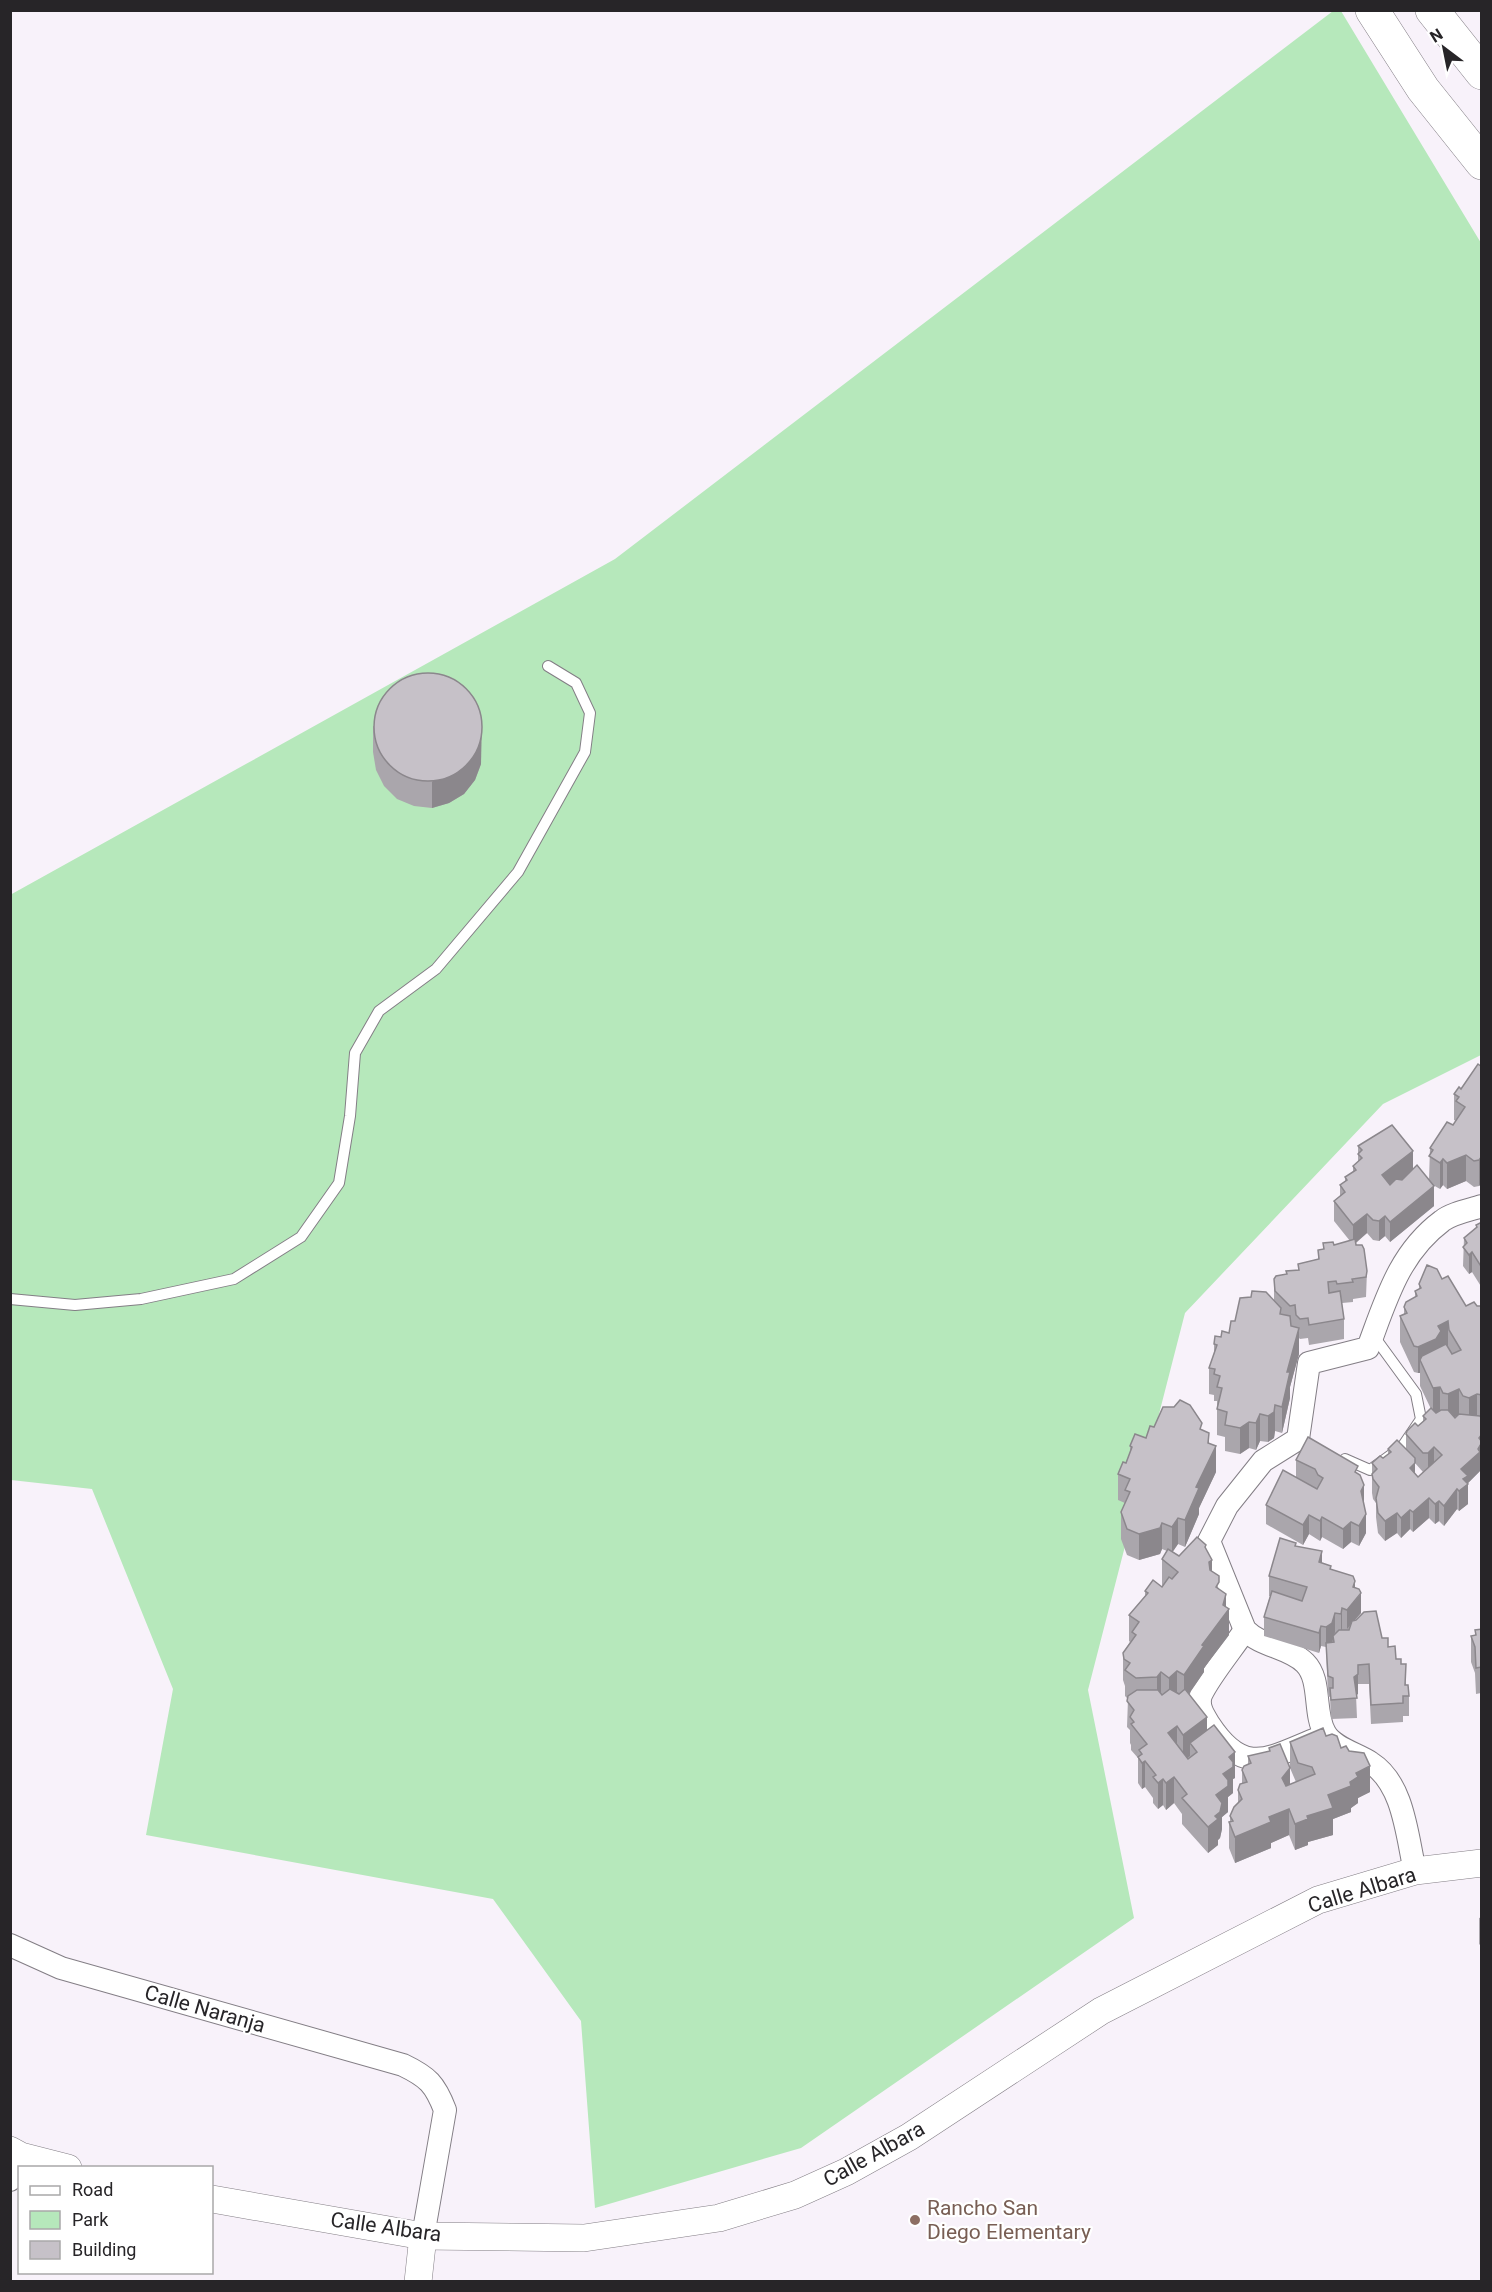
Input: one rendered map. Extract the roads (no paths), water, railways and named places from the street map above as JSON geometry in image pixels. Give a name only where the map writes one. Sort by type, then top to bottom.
[{"type":"main road","points":[[1372,10],[1423,89],[1482,163]]},
{"type":"main road","points":[[1432,10],[1482,72]]},
{"type":"street","points":[[1415,1871],[1397,1797],[1386,1776],[1373,1764],[1326,1736],[1318,1718],[1312,1674],[1305,1662],[1255,1640],[1245,1630],[1209,1541],[1227,1506],[1263,1461],[1303,1441],[1309,1363],[1368,1348],[1392,1280],[1415,1249],[1443,1220],[1482,1206]]},
{"type":"street","points":[[1245,1630],[1202,1694],[1202,1712],[1217,1736],[1247,1760],[1259,1761],[1326,1736]]},
{"type":"street","name":"Calle Albara","points":[[213,2199],[423,2236],[584,2238],[718,2218],[795,2195],[846,2172],[909,2137],[1101,2011],[1173,1972],[1318,1900],[1415,1871],[1482,1863]]},
{"type":"street","name":"Calle Naranja","points":[[10,1945],[61,1968],[403,2065],[425,2076],[438,2091],[445,2110],[423,2236]]},
{"type":"street","points":[[14,2162],[50,2166]]},
{"type":"street","points":[[418,2282],[423,2236]]},
{"type":"lane","points":[[10,1299],[75,1305],[141,1299],[234,1279],[301,1237],[339,1183],[350,1116],[355,1053],[379,1011],[436,969],[518,872],[585,752],[590,713],[576,683],[548,666]]},
{"type":"lane","points":[[1339,1457],[1370,1470],[1402,1447],[1421,1419],[1416,1394],[1373,1335]]},
{"type":"place","name":"Rancho San Diego Elementary","points":[[915,2220]]}]
